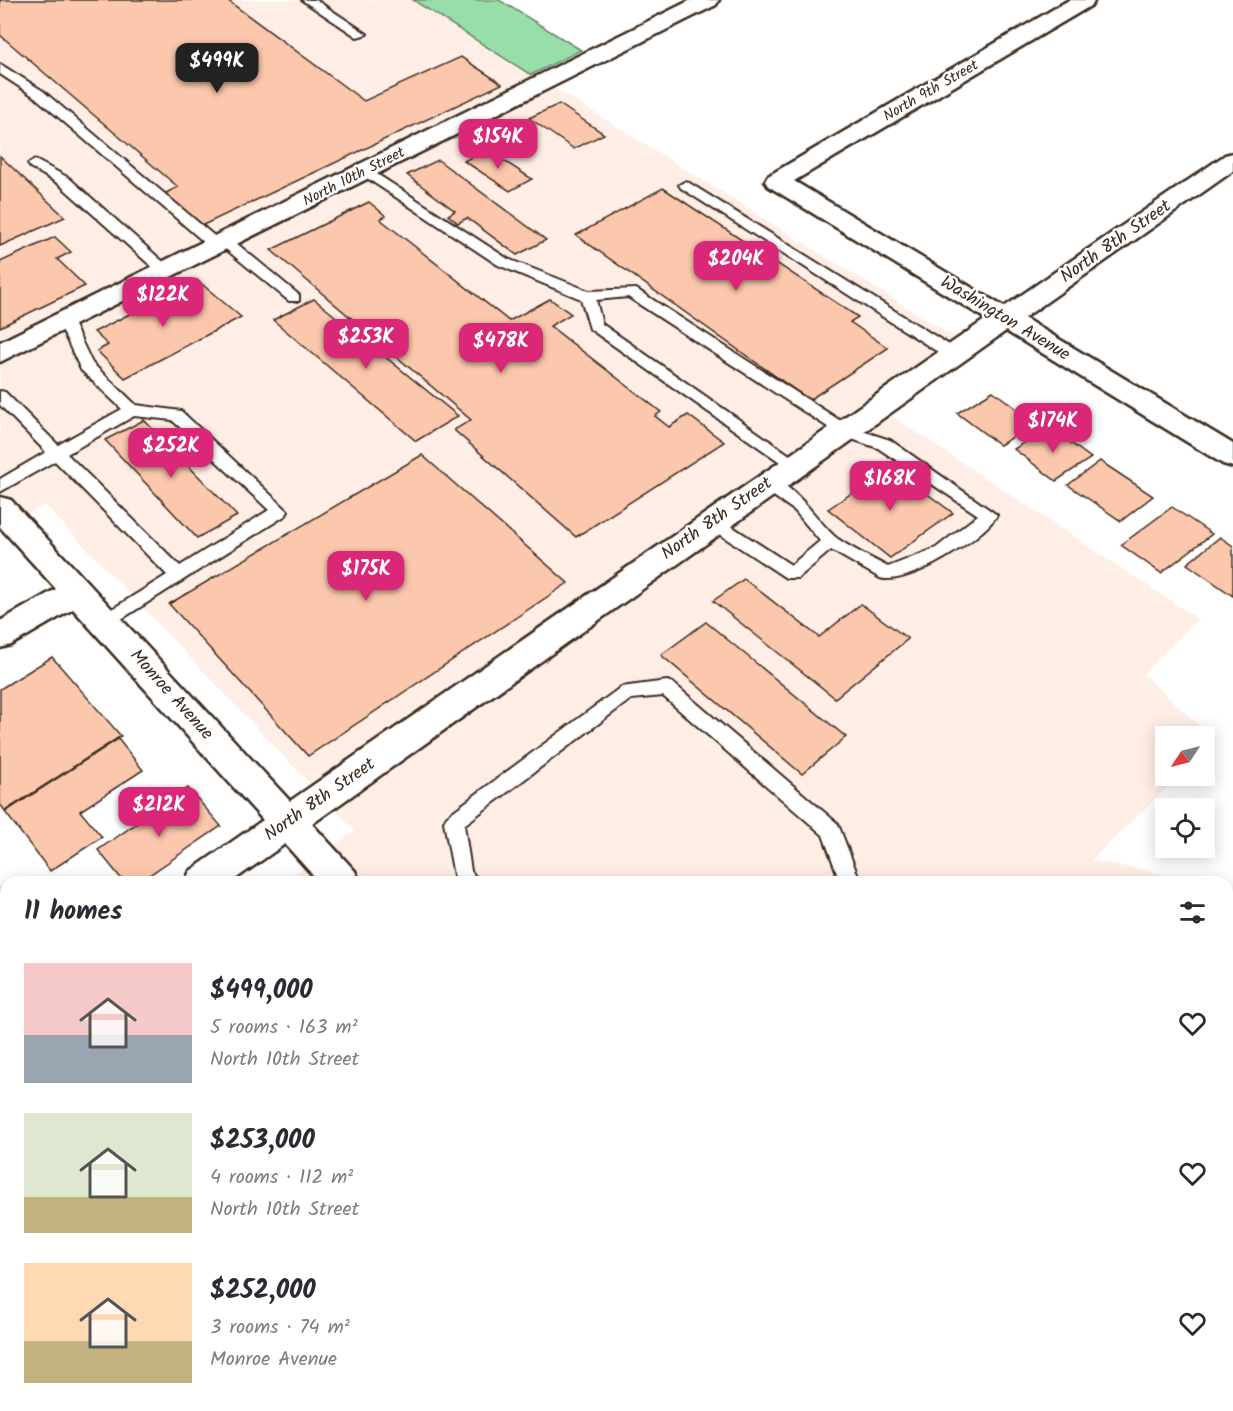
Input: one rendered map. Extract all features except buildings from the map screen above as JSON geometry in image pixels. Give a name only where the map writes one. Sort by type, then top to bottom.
[{"type":"street","name":"North 10th Street","points":[[0,353],[708,0]]},
{"type":"street","name":"North 9th Street","points":[[777,181],[1084,0]]},
{"type":"street","name":"North 8th Street","points":[[213,876],[713,522],[1233,160]]},
{"type":"street","name":"Washington Avenue","points":[[777,181],[1233,457]]},
{"type":"street","name":"Monroe Avenue","points":[[0,508],[337,876]]},
{"type":"street","points":[[0,636],[76,592]]},
{"type":"lane","points":[[308,0],[361,34]]},
{"type":"lane","points":[[0,68],[39,94],[221,243],[294,298]]},
{"type":"lane","points":[[35,164],[64,181],[165,271]]},
{"type":"lane","points":[[366,171],[503,262],[588,296],[631,292],[845,431],[884,444],[989,515],[946,552],[908,569],[886,574],[830,542],[801,507],[768,484]]},
{"type":"lane","points":[[686,185],[954,355]]},
{"type":"lane","points":[[588,296],[595,326],[796,465]]},
{"type":"lane","points":[[65,321],[86,366],[132,410]]},
{"type":"lane","points":[[0,396],[178,575]]},
{"type":"lane","points":[[0,486],[132,410],[176,415],[280,511],[104,622]]},
{"type":"lane","points":[[713,522],[792,574],[830,542]]},
{"type":"lane","points":[[463,876],[454,822],[627,692],[667,688],[831,830],[848,876]]},
{"type":"shaded area","points":[[0,0],[413,0],[961,341],[872,403],[1198,619],[1143,674],[1200,726],[1155,726],[1155,786],[1169,786],[1091,860],[1173,876],[292,876],[355,831],[45,505],[0,529]]},
{"type":"green space","points":[[413,0],[499,0],[581,50],[531,75]]}]
